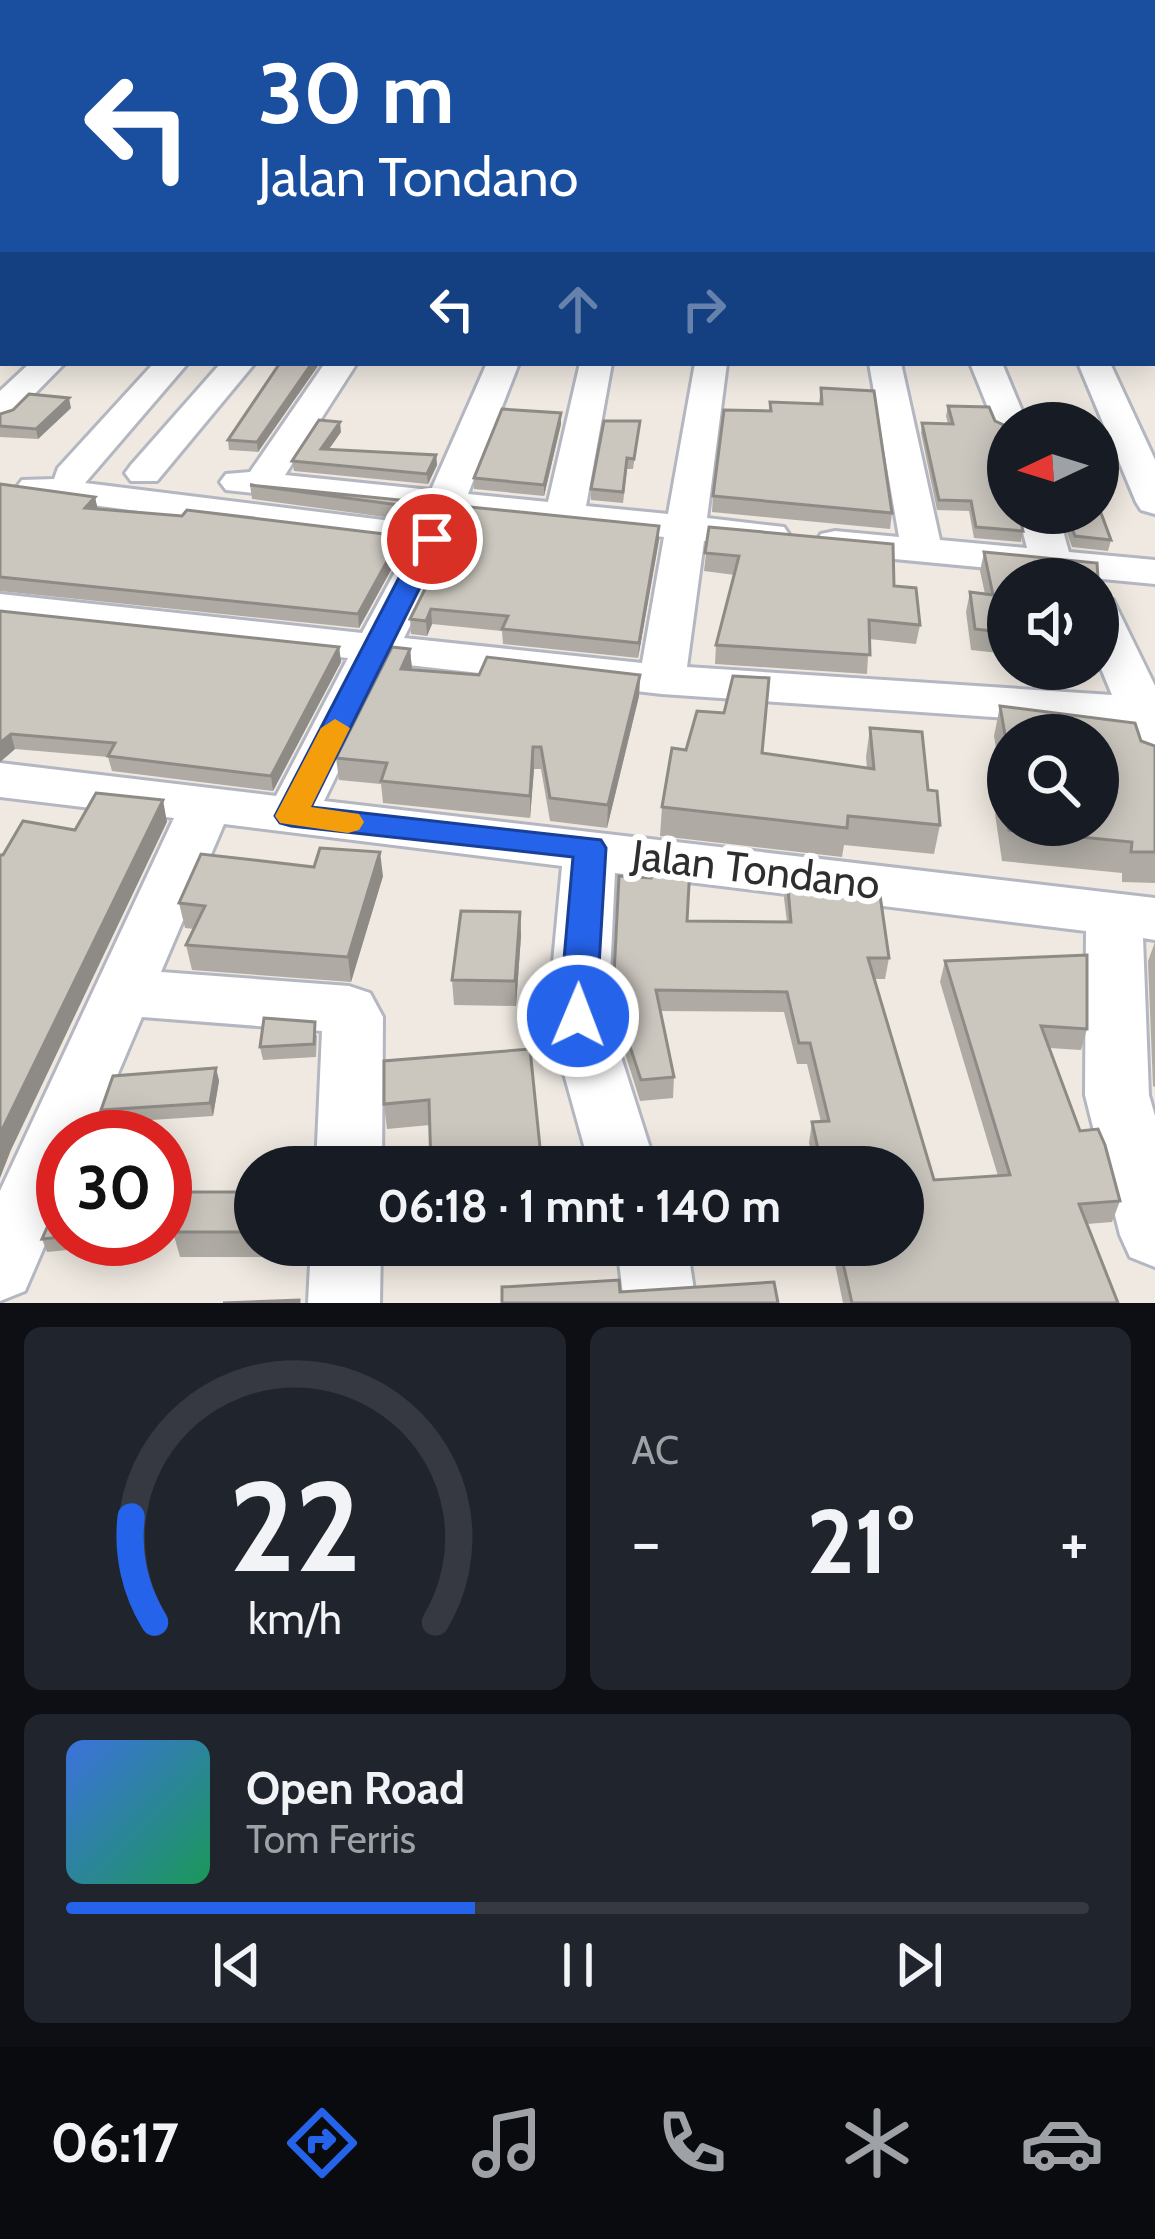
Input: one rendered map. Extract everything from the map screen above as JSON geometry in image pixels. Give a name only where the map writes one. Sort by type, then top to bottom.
[{"type":"street","points":[[0,410],[46,366]]},
{"type":"street","points":[[35,483],[169,366]]},
{"type":"street","points":[[144,473],[236,366]]},
{"type":"street","points":[[261,484],[339,366]]},
{"type":"street","points":[[446,500],[501,366]]},
{"type":"street","points":[[565,514],[595,366]]},
{"type":"street","points":[[662,680],[711,366]]},
{"type":"street","points":[[886,366],[922,552]]},
{"type":"street","points":[[987,366],[1001,402]]},
{"type":"street","points":[[1095,366],[1155,502]]},
{"type":"street","points":[[35,483],[144,473],[446,500],[987,560]]},
{"type":"street","points":[[35,483],[432,539],[291,816]]},
{"type":"street","points":[[1119,571],[1155,572]]},
{"type":"street","points":[[0,607],[662,680],[858,696],[1032,701],[1149,736]]},
{"type":"street","points":[[1119,661],[1149,736]]},
{"type":"street","name":"Jalan Tondano","points":[[0,780],[1134,916]]},
{"type":"street","points":[[0,1268],[206,806]]},
{"type":"street","points":[[590,848],[578,1016],[617,1146]]},
{"type":"street","points":[[1134,916],[1117,1095],[1155,1235]]},
{"type":"street","points":[[123,992],[349,1010],[353,1017],[350,1146]]},
{"type":"street","points":[[344,1303],[345,1266]]},
{"type":"street","points":[[655,1266],[660,1303]]},
{"type":"building","points":[[278,366],[310,366],[257,442],[228,440]]},
{"type":"building","points":[[821,388],[874,391],[892,513],[713,496],[724,410],[771,411],[770,402],[822,404]]},
{"type":"building","points":[[29,394],[69,398],[36,429],[0,426],[0,414],[13,410]]},
{"type":"building","points":[[948,406],[987,407],[987,528],[976,527],[971,501],[939,500],[922,423],[953,424]]},
{"type":"building","points":[[502,409],[561,413],[544,485],[474,478]]},
{"type":"building","points":[[319,420],[340,422],[321,449],[436,455],[427,474],[292,461]]},
{"type":"building","points":[[604,421],[640,421],[634,459],[627,458],[623,492],[591,489]]},
{"type":"building","points":[[0,484],[95,497],[85,508],[182,516],[187,510],[401,536],[358,614],[0,577]]},
{"type":"building","points":[[250,485],[659,526],[639,643],[502,629],[508,616],[431,609],[426,621],[410,619],[453,533],[443,511]]},
{"type":"building","points":[[709,527],[893,544],[894,586],[916,588],[920,625],[869,620],[870,655],[716,645],[739,556],[705,553]]},
{"type":"building","points":[[1109,534],[1111,540],[1075,536]]},
{"type":"building","points":[[984,552],[1046,558],[987,558],[987,566]]},
{"type":"building","points":[[970,592],[987,594],[987,630],[975,629]]},
{"type":"building","points":[[0,611],[339,647],[271,776],[108,756],[115,743],[11,734],[0,743]]},
{"type":"building","points":[[392,647],[410,649],[401,669],[479,675],[487,657],[640,675],[608,805],[550,798],[541,747],[533,747],[530,796],[381,781],[387,763],[336,758]]},
{"type":"building","points":[[733,676],[769,678],[762,753],[874,769],[870,728],[922,732],[928,790],[937,791],[940,825],[848,816],[847,828],[662,807],[672,748],[686,750],[697,711],[724,713]]},
{"type":"building","points":[[1000,706],[1064,714],[1001,714]]},
{"type":"building","points":[[1119,721],[1135,723],[1141,741],[1155,746],[1155,852],[1131,852],[1132,842],[1119,841]]},
{"type":"building","points":[[96,793],[163,800],[0,1134],[0,855],[23,821],[75,830]]},
{"type":"building","points":[[320,848],[380,852],[348,957],[186,945],[205,906],[179,903],[201,854],[314,867]]},
{"type":"building","points":[[654,862],[690,866],[687,921],[791,922],[787,878],[841,885],[841,894],[880,895],[889,958],[868,958],[924,1146],[817,1146],[812,1122],[829,1121],[810,1043],[799,1043],[787,992],[656,990],[674,1077],[641,1080],[613,995],[619,876],[651,878]]},
{"type":"building","points":[[461,911],[520,912],[515,981],[452,980]]},
{"type":"building","points":[[1087,955],[1087,1029],[1041,1026],[1080,1131],[1098,1129],[1105,1145],[1120,1201],[1079,1204],[1118,1303],[852,1303],[844,1266],[924,1266],[924,1146],[934,1180],[1010,1175],[945,961]]},
{"type":"building","points":[[264,1018],[315,1022],[314,1044],[260,1047]]},
{"type":"building","points":[[530,1049],[540,1146],[430,1146],[429,1100],[384,1104],[384,1061]]},
{"type":"building","points":[[216,1068],[210,1103],[101,1110],[113,1076]]},
{"type":"building","points":[[192,1192],[234,1192],[234,1232],[192,1232]]},
{"type":"building","points":[[619,1280],[620,1292],[774,1282],[778,1303],[502,1303],[502,1287]]},
{"type":"building","points":[[299,1300],[299,1303],[223,1303]]},
{"type":"slow traffic","points":[[335,728],[291,816],[348,822]]},
{"type":"route","points":[[432,539],[291,816],[590,848],[578,1016]]}]
